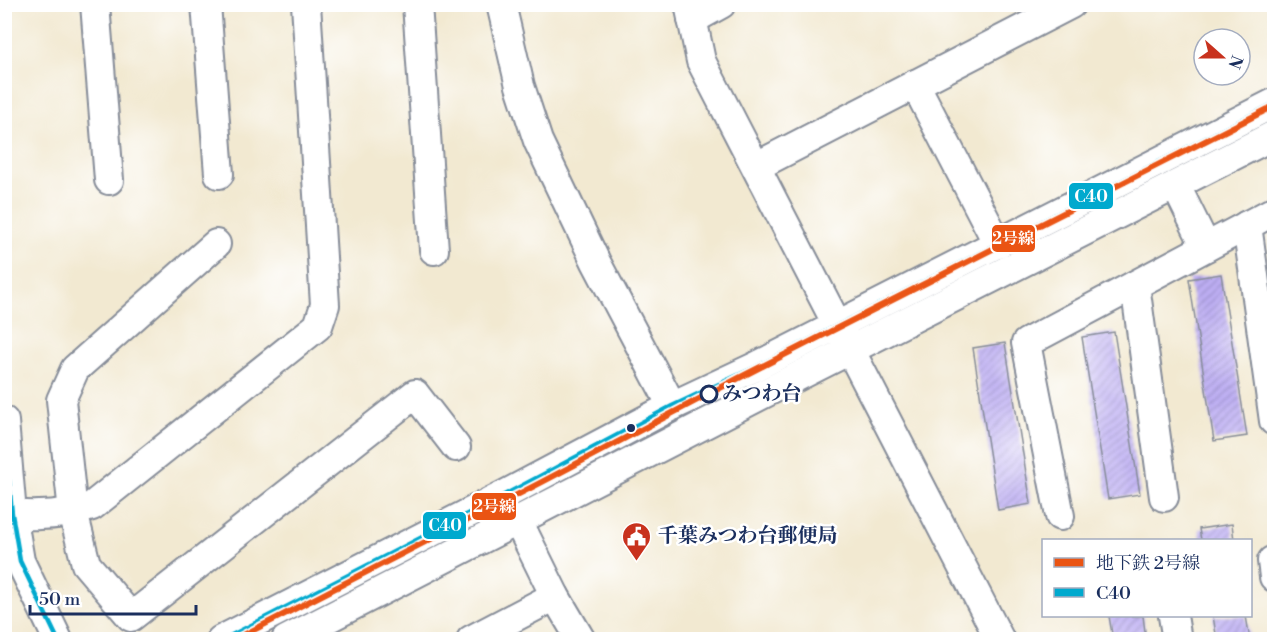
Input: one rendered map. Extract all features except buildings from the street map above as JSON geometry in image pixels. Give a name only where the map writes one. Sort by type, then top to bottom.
[{"type":"street","points":[[95,4],[109,180]]},
{"type":"street","points":[[206,4],[219,174]]},
{"type":"street","points":[[8,516],[73,512],[92,506],[318,326],[325,305],[306,4]]},
{"type":"street","points":[[417,4],[434,250]]},
{"type":"street","points":[[501,4],[520,86],[538,141],[596,262],[672,406]]},
{"type":"street","points":[[721,4],[690,12],[701,61],[1000,639]]},
{"type":"street","points":[[757,166],[1071,4]]},
{"type":"street","points":[[915,84],[998,244]]},
{"type":"street","points":[[221,639],[506,494],[672,406],[755,367],[1275,103]]},
{"type":"street","points":[[286,639],[1275,135]]},
{"type":"street","points":[[1176,186],[1206,247]]},
{"type":"street","points":[[1060,516],[1026,343],[1275,211]]},
{"type":"street","points":[[1247,225],[1275,421]]},
{"type":"street","points":[[216,244],[75,369],[61,400],[73,512],[86,564],[131,617],[415,394],[456,447]]},
{"type":"street","points":[[1135,285],[1164,497]]},
{"type":"street","points":[[4,421],[8,516],[20,561],[58,639]]},
{"type":"street","points":[[518,521],[555,596],[580,639]]},
{"type":"street","points":[[471,639],[555,596]]},
{"type":"street","points":[[1173,617],[1177,639]]},
{"type":"metro line","name":"2号線","points":[[234,640],[739,378],[1274,106]]},
{"type":"transit line","name":"C40","points":[[222,640],[672,406],[755,367],[1274,103]]},
{"type":"transit line","name":"C40","points":[[4,427],[12,514],[20,561],[58,640]]},
{"type":"place","name":"みつわ台","points":[[709,394]]},
{"type":"place","name":"千葉みつわ台郵便局","points":[[637,562]]}]
